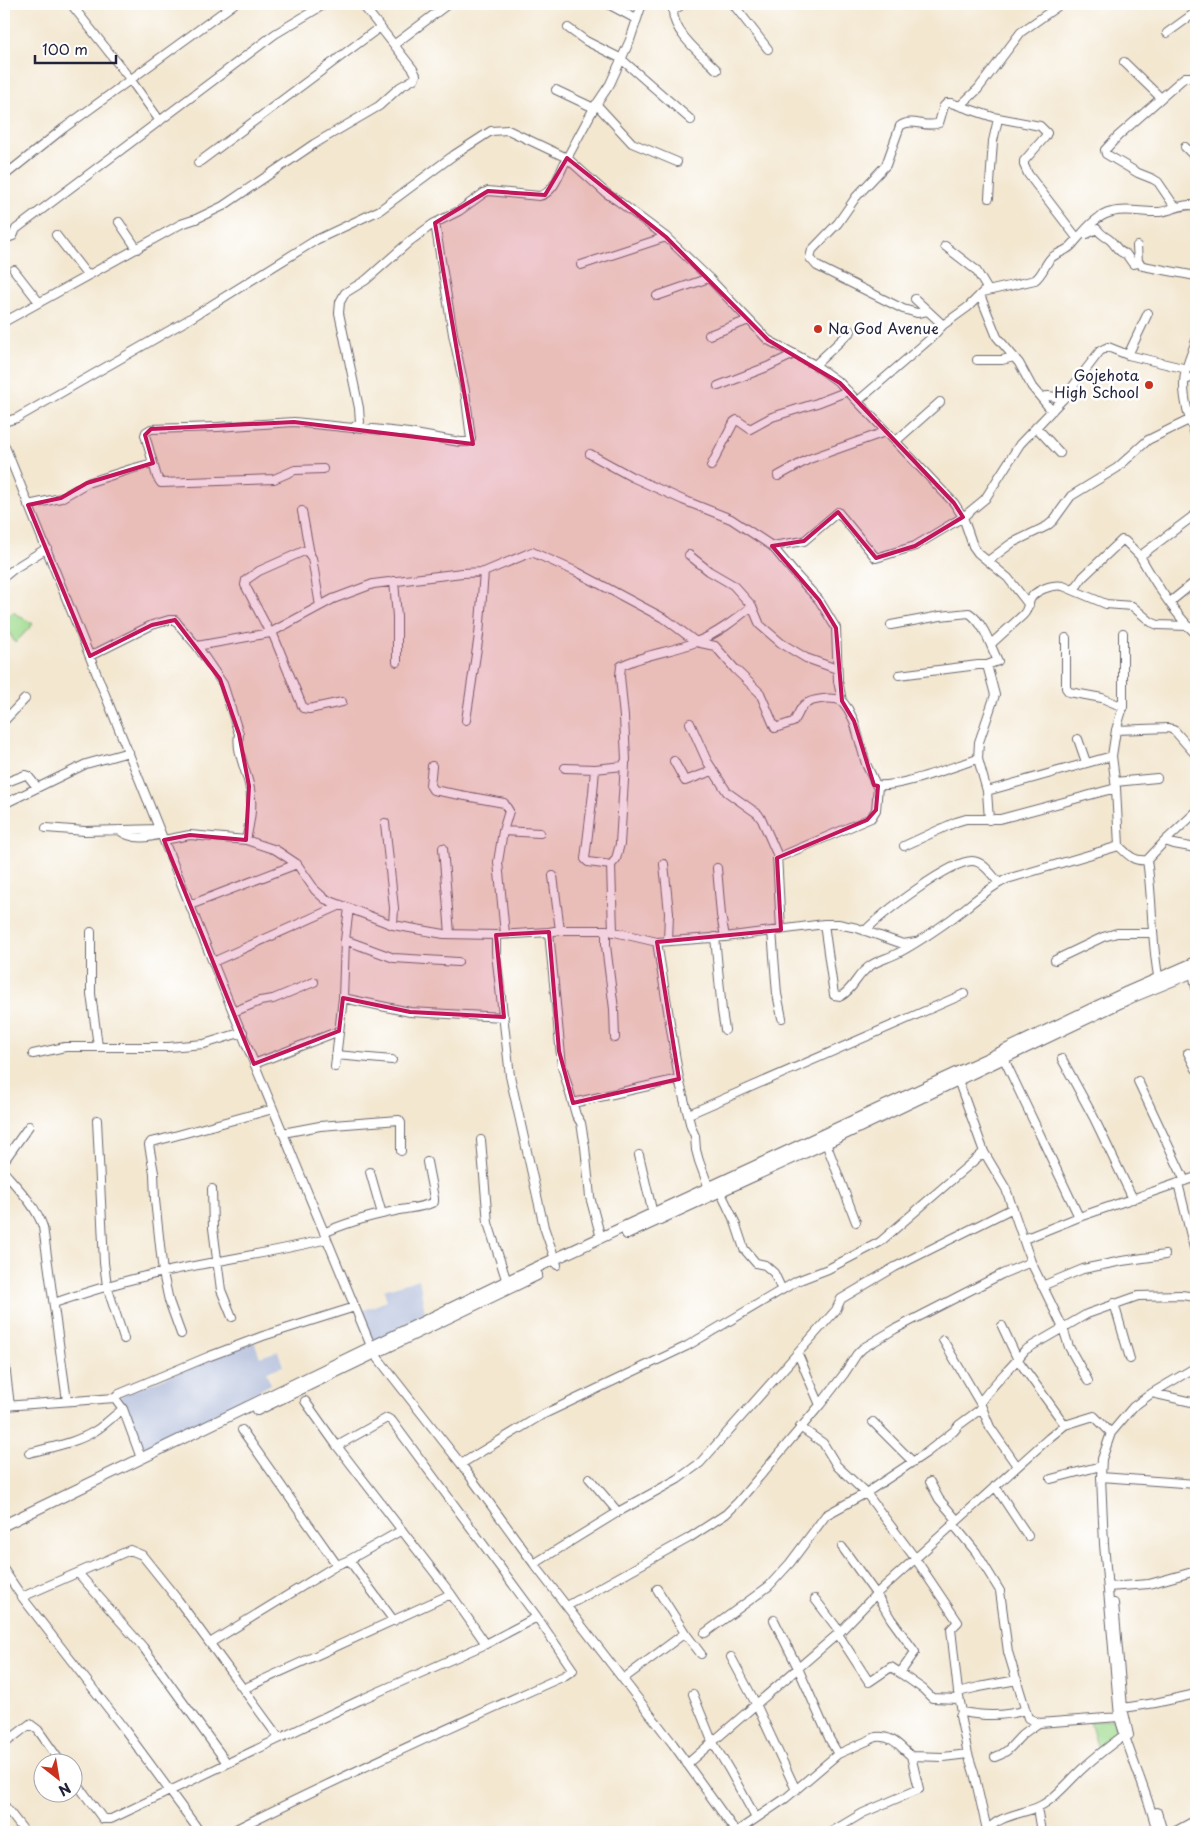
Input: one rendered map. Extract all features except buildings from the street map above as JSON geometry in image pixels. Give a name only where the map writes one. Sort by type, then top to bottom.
[{"type":"main road","points":[[4,1525],[653,1214],[1159,982],[1195,968]]},
{"type":"main road","points":[[4,1532],[507,1282],[720,1191],[826,1143],[1004,1059],[1159,982]]},
{"type":"street","points":[[71,4],[130,79],[160,121]]},
{"type":"street","points":[[4,176],[64,128],[234,4]]},
{"type":"street","points":[[4,239],[13,236],[16,229],[274,34],[325,4]]},
{"type":"street","points":[[4,322],[181,224],[222,206],[314,144],[379,106],[398,88],[414,79],[416,75],[414,69],[362,4]]},
{"type":"street","points":[[395,44],[448,4]]},
{"type":"street","points":[[608,4],[636,19]]},
{"type":"street","points":[[355,427],[360,422],[360,408],[339,313],[340,302],[344,293],[366,280],[410,241],[435,222],[459,211],[488,191],[538,196],[545,194],[552,187],[595,106],[610,84],[620,58],[630,40],[642,4]]},
{"type":"street","points":[[683,4],[673,11],[676,24],[685,38],[716,70]]},
{"type":"street","points":[[732,4],[768,48]]},
{"type":"street","points":[[960,106],[978,89],[1021,32],[1055,5]]},
{"type":"street","points":[[1167,33],[1196,12]]},
{"type":"street","points":[[198,162],[380,27]]},
{"type":"street","points":[[568,28],[586,41],[620,58],[691,120]]},
{"type":"street","points":[[1124,62],[1161,98]]},
{"type":"street","points":[[1178,207],[1173,204],[1158,182],[1138,173],[1106,154],[1106,150],[1110,143],[1185,77],[1190,77],[1196,82]]},
{"type":"street","points":[[556,90],[595,106],[632,143],[677,162]]},
{"type":"street","points":[[928,311],[911,312],[860,288],[812,262],[810,258],[812,250],[838,223],[856,197],[886,165],[900,126],[910,122],[935,125],[939,123],[944,106],[951,102],[998,119],[1040,126],[1047,133],[1024,161],[1024,165],[1028,174],[1080,236]]},
{"type":"street","points":[[989,198],[993,141],[998,119]]},
{"type":"street","points":[[4,422],[17,418],[148,343],[233,293],[316,240],[380,210],[454,155],[491,131],[508,130],[567,158],[606,193],[666,237],[709,278],[768,340],[835,378],[954,503],[963,517],[973,546],[1008,578],[1028,605]]},
{"type":"street","points":[[1185,147],[1196,158]]},
{"type":"street","points":[[858,401],[930,339],[943,325],[968,307],[980,295],[988,290],[1036,280],[1051,258],[1071,247],[1096,219],[1111,212],[1142,210],[1156,212],[1186,204],[1196,206]]},
{"type":"street","points":[[119,222],[137,249]]},
{"type":"street","points":[[323,469],[295,470],[274,480],[164,483],[159,482],[145,435],[151,429],[294,422],[409,433],[468,442],[471,439],[465,391],[453,334],[435,222]]},
{"type":"street","points":[[1080,236],[1097,229],[1102,236],[1108,238],[1120,253],[1126,254],[1134,264],[1138,263],[1154,269],[1196,276]]},
{"type":"street","points":[[56,235],[87,275]]},
{"type":"street","points":[[581,265],[666,237]]},
{"type":"street","points":[[945,246],[976,270],[988,290]]},
{"type":"street","points":[[1137,246],[1136,258],[1138,263]]},
{"type":"street","points":[[14,270],[39,302]]},
{"type":"street","points":[[657,296],[709,278]]},
{"type":"street","points":[[980,295],[997,337],[1019,363],[1032,387],[1052,411]]},
{"type":"street","points":[[915,299],[943,325]]},
{"type":"street","points":[[1128,355],[1148,313]]},
{"type":"street","points":[[710,335],[749,320]]},
{"type":"street","points":[[815,365],[852,331]]},
{"type":"street","points":[[1196,340],[1187,370],[1184,392],[1189,420],[1196,437]]},
{"type":"street","points":[[772,546],[804,541],[838,512],[876,558],[915,546],[963,517],[985,499],[1020,444],[1064,398],[1100,351],[1108,347],[1128,355],[1187,370]]},
{"type":"street","points":[[718,386],[767,367],[794,354]]},
{"type":"street","points":[[977,360],[1002,360],[1014,357]]},
{"type":"street","points":[[1185,380],[1196,376]]},
{"type":"street","points":[[711,466],[734,422],[737,420],[750,429],[772,417],[848,391]]},
{"type":"street","points":[[1041,397],[1064,398]]},
{"type":"street","points":[[896,441],[940,402]]},
{"type":"street","points":[[1188,411],[1196,409]]},
{"type":"street","points":[[988,561],[1012,543],[1047,526],[1053,521],[1071,496],[1117,468],[1148,440],[1189,420]]},
{"type":"street","points":[[1036,427],[1060,453]]},
{"type":"street","points":[[778,476],[809,459],[885,432]]},
{"type":"street","points":[[4,444],[6,455],[47,548],[233,1012],[243,1032],[254,1064],[372,1350],[461,1464],[736,1832],[796,1790],[838,1754],[882,1736],[894,1740],[911,1756],[920,1789],[863,1813],[831,1832]]},
{"type":"street","points":[[590,454],[632,477],[731,519],[772,546],[819,600],[836,628],[837,669],[842,701]]},
{"type":"street","points":[[28,505],[62,498],[87,483],[153,463]]},
{"type":"street","points":[[302,511],[320,606]]},
{"type":"street","points":[[1140,556],[1196,514]]},
{"type":"street","points":[[1074,590],[1083,577],[1122,540],[1140,556],[1170,602],[1193,628]]},
{"type":"street","points":[[4,578],[15,568],[47,548]]},
{"type":"street","points":[[310,554],[304,551],[259,571],[246,580],[245,585],[271,632],[303,708],[309,709],[342,702]]},
{"type":"street","points":[[196,646],[271,632],[333,599],[373,584],[484,572],[532,552],[577,572],[667,620],[696,642],[715,646],[760,693],[775,728],[793,722],[802,707],[808,703],[828,698],[836,698],[842,701],[854,722],[872,781],[878,786],[908,781],[978,759]]},
{"type":"street","points":[[689,555],[709,571],[733,586],[752,606],[760,626],[806,658],[837,669]]},
{"type":"street","points":[[466,720],[479,634],[484,572]]},
{"type":"street","points":[[394,581],[397,617],[397,662]]},
{"type":"street","points":[[1170,602],[1196,581]]},
{"type":"street","points":[[991,644],[1028,610],[1032,596],[1050,586],[1063,586],[1106,604],[1132,606],[1151,622],[1158,625],[1193,628]]},
{"type":"street","points":[[615,1038],[614,1009],[606,946],[610,931],[611,865],[616,859],[620,844],[626,760],[620,668],[623,665],[696,642],[731,624],[752,606]]},
{"type":"street","points":[[891,625],[969,613],[974,616],[991,644],[998,661],[987,666],[978,665],[898,675]]},
{"type":"street","points":[[90,656],[152,625],[175,620],[223,684],[239,734],[238,740],[243,765],[250,786],[250,825],[246,840]]},
{"type":"street","points":[[1123,633],[1123,707],[1116,730],[1112,756],[1116,785],[1119,846],[1137,861],[1147,860],[1196,812]]},
{"type":"street","points":[[1066,638],[1066,688],[1069,692],[1102,698],[1123,707]]},
{"type":"street","points":[[987,666],[996,695],[979,742],[978,759],[987,791],[989,820]]},
{"type":"street","points":[[4,722],[25,699]]},
{"type":"street","points":[[690,723],[712,771],[727,792],[758,814],[762,820],[777,858],[781,930]]},
{"type":"street","points":[[1116,730],[1169,728],[1175,731],[1196,755]]},
{"type":"street","points":[[1078,739],[1086,762]]},
{"type":"street","points":[[4,804],[86,764],[129,752]]},
{"type":"street","points":[[987,791],[1112,756]]},
{"type":"street","points":[[674,761],[684,781],[712,771]]},
{"type":"street","points":[[565,768],[595,769],[623,766],[625,764]]},
{"type":"street","points":[[432,766],[430,785],[433,790],[504,803],[509,811],[503,830],[498,862],[500,934],[496,953],[510,1076],[544,1227],[556,1262]]},
{"type":"street","points":[[595,769],[585,859],[588,862],[611,865]]},
{"type":"street","points":[[4,781],[10,781],[25,775],[37,787]]},
{"type":"street","points":[[904,846],[966,819],[1000,819],[1116,785],[1157,778]]},
{"type":"street","points":[[777,858],[871,818],[876,810],[878,786]]},
{"type":"street","points":[[385,823],[394,908],[393,924]]},
{"type":"street","points":[[46,828],[85,831],[119,830],[127,836],[137,838],[161,834],[246,840],[276,850],[298,864],[315,890],[325,899],[393,924],[450,934],[500,934],[560,930],[610,931],[657,942],[725,937],[824,924],[838,924],[903,944],[916,942]]},
{"type":"street","points":[[503,830],[540,834]]},
{"type":"street","points":[[1165,841],[1196,848]]},
{"type":"street","points":[[824,924],[834,995],[838,996],[852,988],[859,975],[870,965],[899,953],[951,919],[999,882],[1037,869],[1119,846]]},
{"type":"street","points":[[443,848],[450,934]]},
{"type":"street","points":[[1147,860],[1159,982]]},
{"type":"street","points":[[865,931],[877,919],[929,881],[962,863],[973,861],[980,864],[999,882]]},
{"type":"street","points":[[190,905],[298,864]]},
{"type":"street","points":[[664,864],[669,913],[668,941]]},
{"type":"street","points":[[718,868],[721,915],[725,937]]},
{"type":"street","points":[[553,876],[560,930]]},
{"type":"street","points":[[335,1067],[343,998],[345,906]]},
{"type":"street","points":[[213,962],[345,906]]},
{"type":"street","points":[[772,931],[777,994],[782,1018]]},
{"type":"street","points":[[91,932],[91,994],[98,1046]]},
{"type":"street","points":[[550,932],[559,1051],[562,1066],[581,1123],[590,1197],[602,1238]]},
{"type":"street","points":[[1055,960],[1103,937],[1117,933],[1153,933]]},
{"type":"street","points":[[715,937],[722,1011],[726,1030]]},
{"type":"street","points":[[345,940],[394,958],[458,962]]},
{"type":"street","points":[[657,942],[679,1079],[696,1139],[699,1161],[709,1188]]},
{"type":"street","points":[[1195,968],[1196,988]]},
{"type":"street","points":[[233,1012],[260,1001],[273,999],[314,982]]},
{"type":"street","points":[[689,1114],[964,994]]},
{"type":"street","points":[[343,998],[410,1012],[504,1017]]},
{"type":"street","points":[[254,1064],[339,1031]]},
{"type":"street","points":[[33,1054],[64,1047],[168,1047],[204,1044],[243,1032]]},
{"type":"street","points":[[1188,1053],[1196,1068]]},
{"type":"street","points":[[336,1055],[392,1060]]},
{"type":"street","points":[[1004,1059],[1079,1217]]},
{"type":"street","points":[[1062,1059],[1094,1118],[1133,1199]]},
{"type":"street","points":[[573,1102],[679,1079]]},
{"type":"street","points":[[958,1080],[984,1152],[1006,1189],[1031,1262],[1063,1328],[1069,1347],[1088,1380]]},
{"type":"street","points":[[1138,1081],[1182,1182],[1194,1248]]},
{"type":"street","points":[[181,1334],[169,1302],[163,1273],[150,1144],[273,1109]]},
{"type":"street","points":[[97,1120],[104,1263],[108,1286],[124,1339]]},
{"type":"street","points":[[283,1133],[320,1126],[399,1120],[401,1123],[401,1151]]},
{"type":"street","points":[[4,1161],[29,1126]]},
{"type":"street","points":[[481,1140],[488,1223],[507,1282]]},
{"type":"street","points":[[826,1143],[856,1222]]},
{"type":"street","points":[[461,1464],[540,1416],[688,1346],[782,1290],[880,1242],[984,1152]]},
{"type":"street","points":[[639,1155],[653,1214]]},
{"type":"street","points":[[54,1303],[108,1286],[163,1273],[295,1247],[326,1236],[346,1223],[426,1206],[434,1202],[428,1162]]},
{"type":"street","points":[[4,1172],[40,1218],[43,1227],[67,1401]]},
{"type":"street","points":[[370,1172],[382,1214]]},
{"type":"street","points":[[1024,1239],[1079,1217],[1196,1177]]},
{"type":"street","points":[[212,1188],[213,1228],[221,1290],[232,1317]]},
{"type":"street","points":[[720,1191],[735,1222],[744,1249],[756,1263],[765,1265],[774,1272],[782,1290]]},
{"type":"street","points":[[534,1564],[618,1512],[678,1479],[700,1463],[836,1310],[841,1299],[895,1267],[1013,1208]]},
{"type":"street","points":[[1042,1286],[1083,1270],[1122,1261],[1165,1255]]},
{"type":"street","points":[[567,1606],[689,1538],[726,1514],[820,1405],[857,1354],[864,1348],[895,1329],[1002,1274],[1031,1262]]},
{"type":"street","points":[[705,1633],[769,1586],[790,1563],[826,1515],[866,1493],[940,1443],[981,1405],[991,1387],[1018,1360],[1025,1350],[1087,1314],[1138,1296],[1181,1295],[1196,1297]]},
{"type":"street","points":[[1114,1304],[1130,1359]]},
{"type":"street","points":[[4,1356],[7,1406],[115,1398],[119,1394],[210,1356],[263,1336],[355,1307]]},
{"type":"street","points":[[1002,1326],[1018,1360],[1065,1425]]},
{"type":"street","points":[[943,1340],[981,1405],[990,1427],[1017,1466]]},
{"type":"street","points":[[798,1354],[820,1405]]},
{"type":"street","points":[[1157,1832],[1151,1808],[1119,1718],[1108,1587],[1102,1466],[1111,1433],[1133,1407],[1152,1392],[1196,1367]]},
{"type":"street","points":[[1152,1392],[1196,1403]]},
{"type":"street","points":[[115,1398],[123,1410],[142,1458]]},
{"type":"street","points":[[305,1401],[337,1446],[451,1594],[486,1644]]},
{"type":"street","points":[[29,1453],[77,1440],[94,1431],[123,1410]]},
{"type":"street","points":[[687,1764],[839,1633],[876,1594],[915,1558],[1065,1425],[1094,1416],[1111,1433]]},
{"type":"street","points":[[230,1832],[574,1670],[392,1421],[387,1418],[337,1446]]},
{"type":"street","points":[[873,1422],[913,1462]]},
{"type":"street","points":[[800,1427],[823,1443],[837,1466],[866,1493],[915,1558],[958,1622],[951,1629],[962,1712],[960,1716],[987,1831]]},
{"type":"street","points":[[242,1430],[337,1565]]},
{"type":"street","points":[[1050,1480],[1102,1466]]},
{"type":"street","points":[[1102,1477],[1196,1484]]},
{"type":"street","points":[[589,1478],[618,1512]]},
{"type":"street","points":[[930,1482],[939,1499],[976,1552],[1000,1592],[1008,1652],[1028,1718],[1038,1723],[1119,1718]]},
{"type":"street","points":[[995,1486],[1028,1536]]},
{"type":"street","points":[[210,1644],[337,1565],[402,1530]]},
{"type":"street","points":[[842,1547],[915,1652],[900,1673]]},
{"type":"street","points":[[22,1597],[130,1550],[142,1555],[279,1738]]},
{"type":"street","points":[[349,1560],[394,1621]]},
{"type":"street","points":[[4,1570],[22,1597],[200,1832]]},
{"type":"street","points":[[1108,1587],[1149,1584],[1196,1571]]},
{"type":"street","points":[[78,1573],[143,1647],[227,1763]]},
{"type":"street","points":[[1108,1587],[1113,1597],[1116,1615],[1123,1708],[1131,1741],[1164,1832]]},
{"type":"street","points":[[657,1589],[701,1654]]},
{"type":"street","points":[[243,1689],[451,1594]]},
{"type":"street","points":[[815,1600],[839,1633],[869,1682],[891,1667],[923,1689],[932,1698],[959,1696],[979,1686],[1017,1680]]},
{"type":"street","points":[[82,1791],[103,1819],[111,1819],[279,1738],[486,1644],[537,1617]]},
{"type":"street","points":[[774,1620],[838,1754]]},
{"type":"street","points":[[623,1679],[685,1633]]},
{"type":"street","points":[[731,1657],[756,1704],[796,1790]]},
{"type":"street","points":[[692,1694],[704,1718],[712,1741],[756,1818]]},
{"type":"street","points":[[1123,1708],[1196,1694]]},
{"type":"street","points":[[962,1712],[982,1716],[1013,1714],[1025,1710]]},
{"type":"street","points":[[995,1757],[1009,1750],[1022,1734],[1038,1723]]},
{"type":"street","points":[[4,1744],[30,1724],[38,1730],[55,1754]]},
{"type":"street","points":[[987,1831],[991,1825],[1015,1814],[1037,1808],[1049,1800],[1102,1751],[1124,1735]]},
{"type":"street","points":[[911,1756],[944,1757],[968,1754]]},
{"type":"street","points":[[4,1805],[25,1832]]},
{"type":"street","points":[[1037,1808],[1040,1832]]},
{"type":"street","points":[[1174,1832],[1196,1820]]},
{"type":"highlighted area","points":[[567,158],[666,237],[768,340],[840,383],[954,503],[963,517],[915,546],[876,558],[838,512],[804,541],[772,546],[819,600],[836,628],[842,701],[854,721],[874,785],[878,786],[876,810],[867,820],[777,858],[781,930],[657,942],[679,1079],[573,1103],[559,1051],[549,932],[496,935],[504,1017],[410,1012],[343,998],[339,1031],[254,1064],[164,840],[190,835],[246,840],[249,786],[239,734],[220,679],[175,620],[152,625],[90,656],[28,505],[61,498],[87,483],[153,463],[145,435],[151,429],[294,422],[473,444],[435,223],[488,191],[545,195]]},
{"type":"shaded area","points":[[419,1279],[425,1313],[372,1344],[359,1312],[387,1301],[384,1290]]},
{"type":"shaded area","points":[[254,1341],[260,1357],[278,1351],[283,1366],[266,1372],[271,1384],[142,1454],[120,1396]]},
{"type":"green space","points":[[13,612],[33,624],[15,643],[4,623],[4,620]]},
{"type":"green space","points":[[1114,1719],[1118,1735],[1098,1749],[1090,1722]]},
{"type":"place","name":"Na God Avenue","points":[[818,329]]},
{"type":"place","name":"Gojehota High School","points":[[1149,385]]}]
